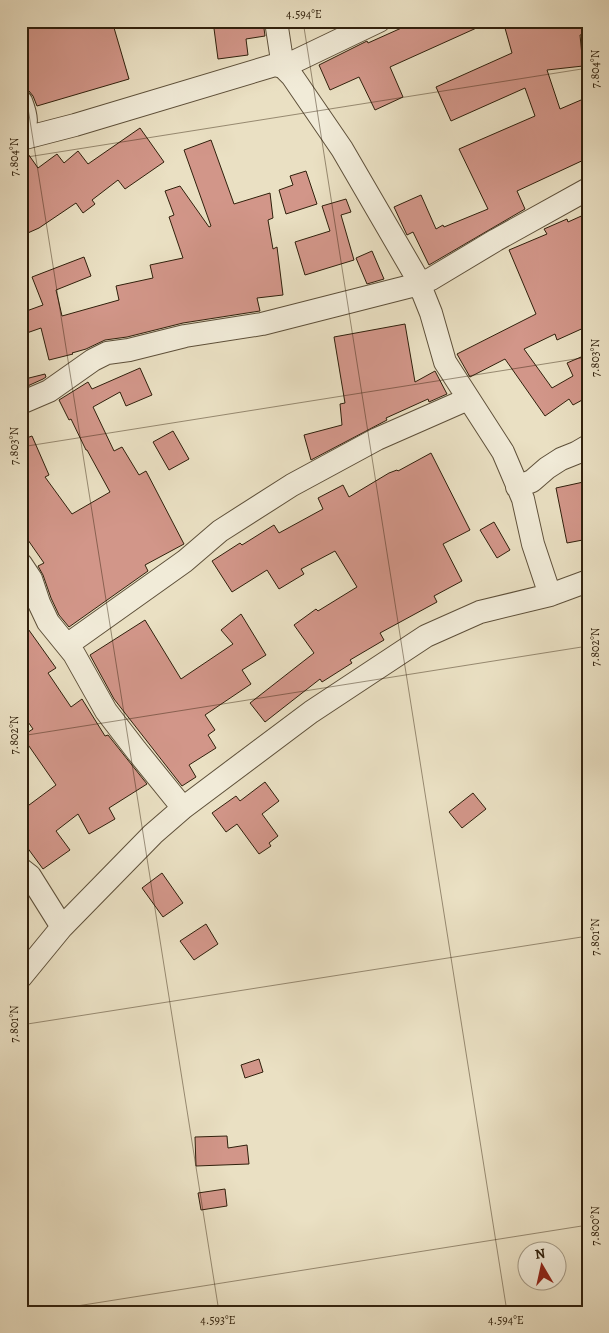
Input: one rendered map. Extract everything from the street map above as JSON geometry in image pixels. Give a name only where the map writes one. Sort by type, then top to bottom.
[{"type":"street","points":[[276,21],[283,67]]},
{"type":"street","points":[[283,67],[380,21]]},
{"type":"street","points":[[21,139],[75,125],[275,65],[283,67],[292,76],[342,149],[417,278],[431,312],[445,362],[503,452],[523,500],[533,544],[550,595]]},
{"type":"street","points":[[21,101],[25,111],[27,127],[21,139]]},
{"type":"street","points":[[21,403],[49,391],[93,360],[106,354],[186,336],[262,324],[419,284],[446,271],[496,240],[588,189]]},
{"type":"street","points":[[67,645],[185,561],[220,531],[292,485],[378,439],[468,398]]},
{"type":"street","points":[[517,487],[532,481],[561,459],[588,446]]},
{"type":"street","points":[[21,564],[31,579],[48,622],[74,654],[106,711],[183,808]]},
{"type":"street","points":[[21,977],[62,927],[153,834],[183,808],[311,712],[426,636],[480,612],[550,595],[588,582]]},
{"type":"street","points":[[21,869],[30,876],[62,927]]},
{"type":"building","points":[[36,21],[112,21],[129,79],[37,106],[33,96],[21,84],[21,26]]},
{"type":"building","points":[[213,21],[263,21],[265,36],[246,39],[248,55],[218,59]]},
{"type":"building","points":[[417,21],[492,21],[390,67],[403,97],[375,110],[359,77],[330,90],[319,65],[367,41],[368,43]]},
{"type":"building","points":[[503,21],[583,21],[585,34],[580,35],[583,66],[547,70],[560,109],[588,97],[588,158],[517,191],[525,209],[429,265],[413,232],[407,235],[394,207],[421,195],[436,229],[488,209],[459,149],[535,116],[525,88],[451,121],[436,87],[512,53]]},
{"type":"building","points":[[140,128],[164,162],[125,189],[118,180],[92,200],[95,204],[83,213],[76,203],[39,228],[21,236],[21,152],[26,151],[38,168],[57,154],[64,163],[78,151],[88,164]]},
{"type":"building","points":[[211,140],[234,204],[270,193],[273,218],[268,220],[273,249],[277,247],[283,295],[257,298],[260,311],[183,323],[127,337],[105,340],[73,354],[49,360],[41,328],[21,335],[21,313],[43,305],[32,277],[84,257],[91,276],[56,290],[62,316],[119,300],[116,286],[153,278],[150,265],[183,258],[169,217],[174,215],[165,191],[180,186],[209,227],[211,226],[184,150]]},
{"type":"building","points":[[306,171],[317,204],[286,214],[279,190],[293,185],[290,176]]},
{"type":"building","points":[[346,199],[351,212],[341,215],[354,260],[305,275],[295,242],[330,231],[322,206]]},
{"type":"building","points":[[588,213],[588,326],[557,340],[555,334],[524,349],[552,388],[573,376],[567,363],[588,354],[588,407],[584,399],[573,405],[569,399],[545,416],[505,359],[470,377],[457,354],[536,314],[509,250],[547,234],[544,229],[567,219],[568,222]]},
{"type":"building","points":[[372,251],[384,279],[367,284],[356,258]]},
{"type":"building","points":[[405,324],[415,382],[435,371],[447,394],[429,402],[428,399],[386,418],[387,420],[311,460],[304,435],[342,425],[340,404],[345,403],[334,337]]},
{"type":"building","points":[[140,368],[152,395],[126,406],[120,392],[93,407],[114,451],[122,447],[139,475],[146,471],[184,544],[145,565],[148,571],[69,627],[59,615],[38,566],[44,563],[21,530],[21,440],[32,436],[49,475],[45,477],[72,514],[110,492],[59,400],[88,382],[92,389]]},
{"type":"building","points":[[45,374],[46,377],[43,379],[21,389],[21,380]]},
{"type":"building","points":[[173,431],[189,459],[169,470],[153,442]]},
{"type":"building","points":[[431,453],[470,530],[443,544],[462,581],[434,596],[437,602],[380,633],[384,640],[350,660],[352,663],[322,682],[320,679],[265,722],[250,703],[314,653],[294,625],[316,609],[318,611],[357,587],[335,551],[301,569],[304,574],[279,589],[267,570],[232,592],[212,561],[240,543],[242,545],[274,525],[279,533],[323,509],[318,498],[343,485],[349,497],[389,473],[398,471]]},
{"type":"building","points":[[588,481],[588,539],[567,543],[556,488]]},
{"type":"building","points":[[494,522],[510,550],[497,558],[480,530]]},
{"type":"building","points":[[241,614],[266,655],[242,670],[251,684],[205,715],[215,730],[208,735],[216,748],[189,765],[196,777],[182,786],[114,699],[90,655],[145,620],[181,679],[233,644],[221,630]]},
{"type":"building","points":[[21,619],[56,668],[48,673],[71,707],[82,699],[105,736],[108,735],[147,784],[109,808],[115,819],[89,834],[78,814],[56,831],[70,850],[43,869],[21,839],[21,811],[56,785],[22,736],[33,729],[21,712]]},
{"type":"building","points":[[265,782],[279,801],[262,814],[278,836],[269,843],[271,846],[259,854],[237,824],[226,832],[212,813],[236,796],[240,801]]},
{"type":"building","points":[[473,793],[486,809],[462,828],[449,812]]},
{"type":"building","points":[[162,873],[183,903],[163,917],[142,888]]},
{"type":"building","points":[[206,924],[218,944],[194,960],[180,941]]},
{"type":"building","points":[[259,1059],[263,1072],[245,1078],[241,1065]]},
{"type":"building","points":[[227,1136],[228,1148],[247,1145],[249,1164],[196,1166],[195,1137]]},
{"type":"building","points":[[225,1189],[227,1206],[201,1210],[198,1193]]}]
